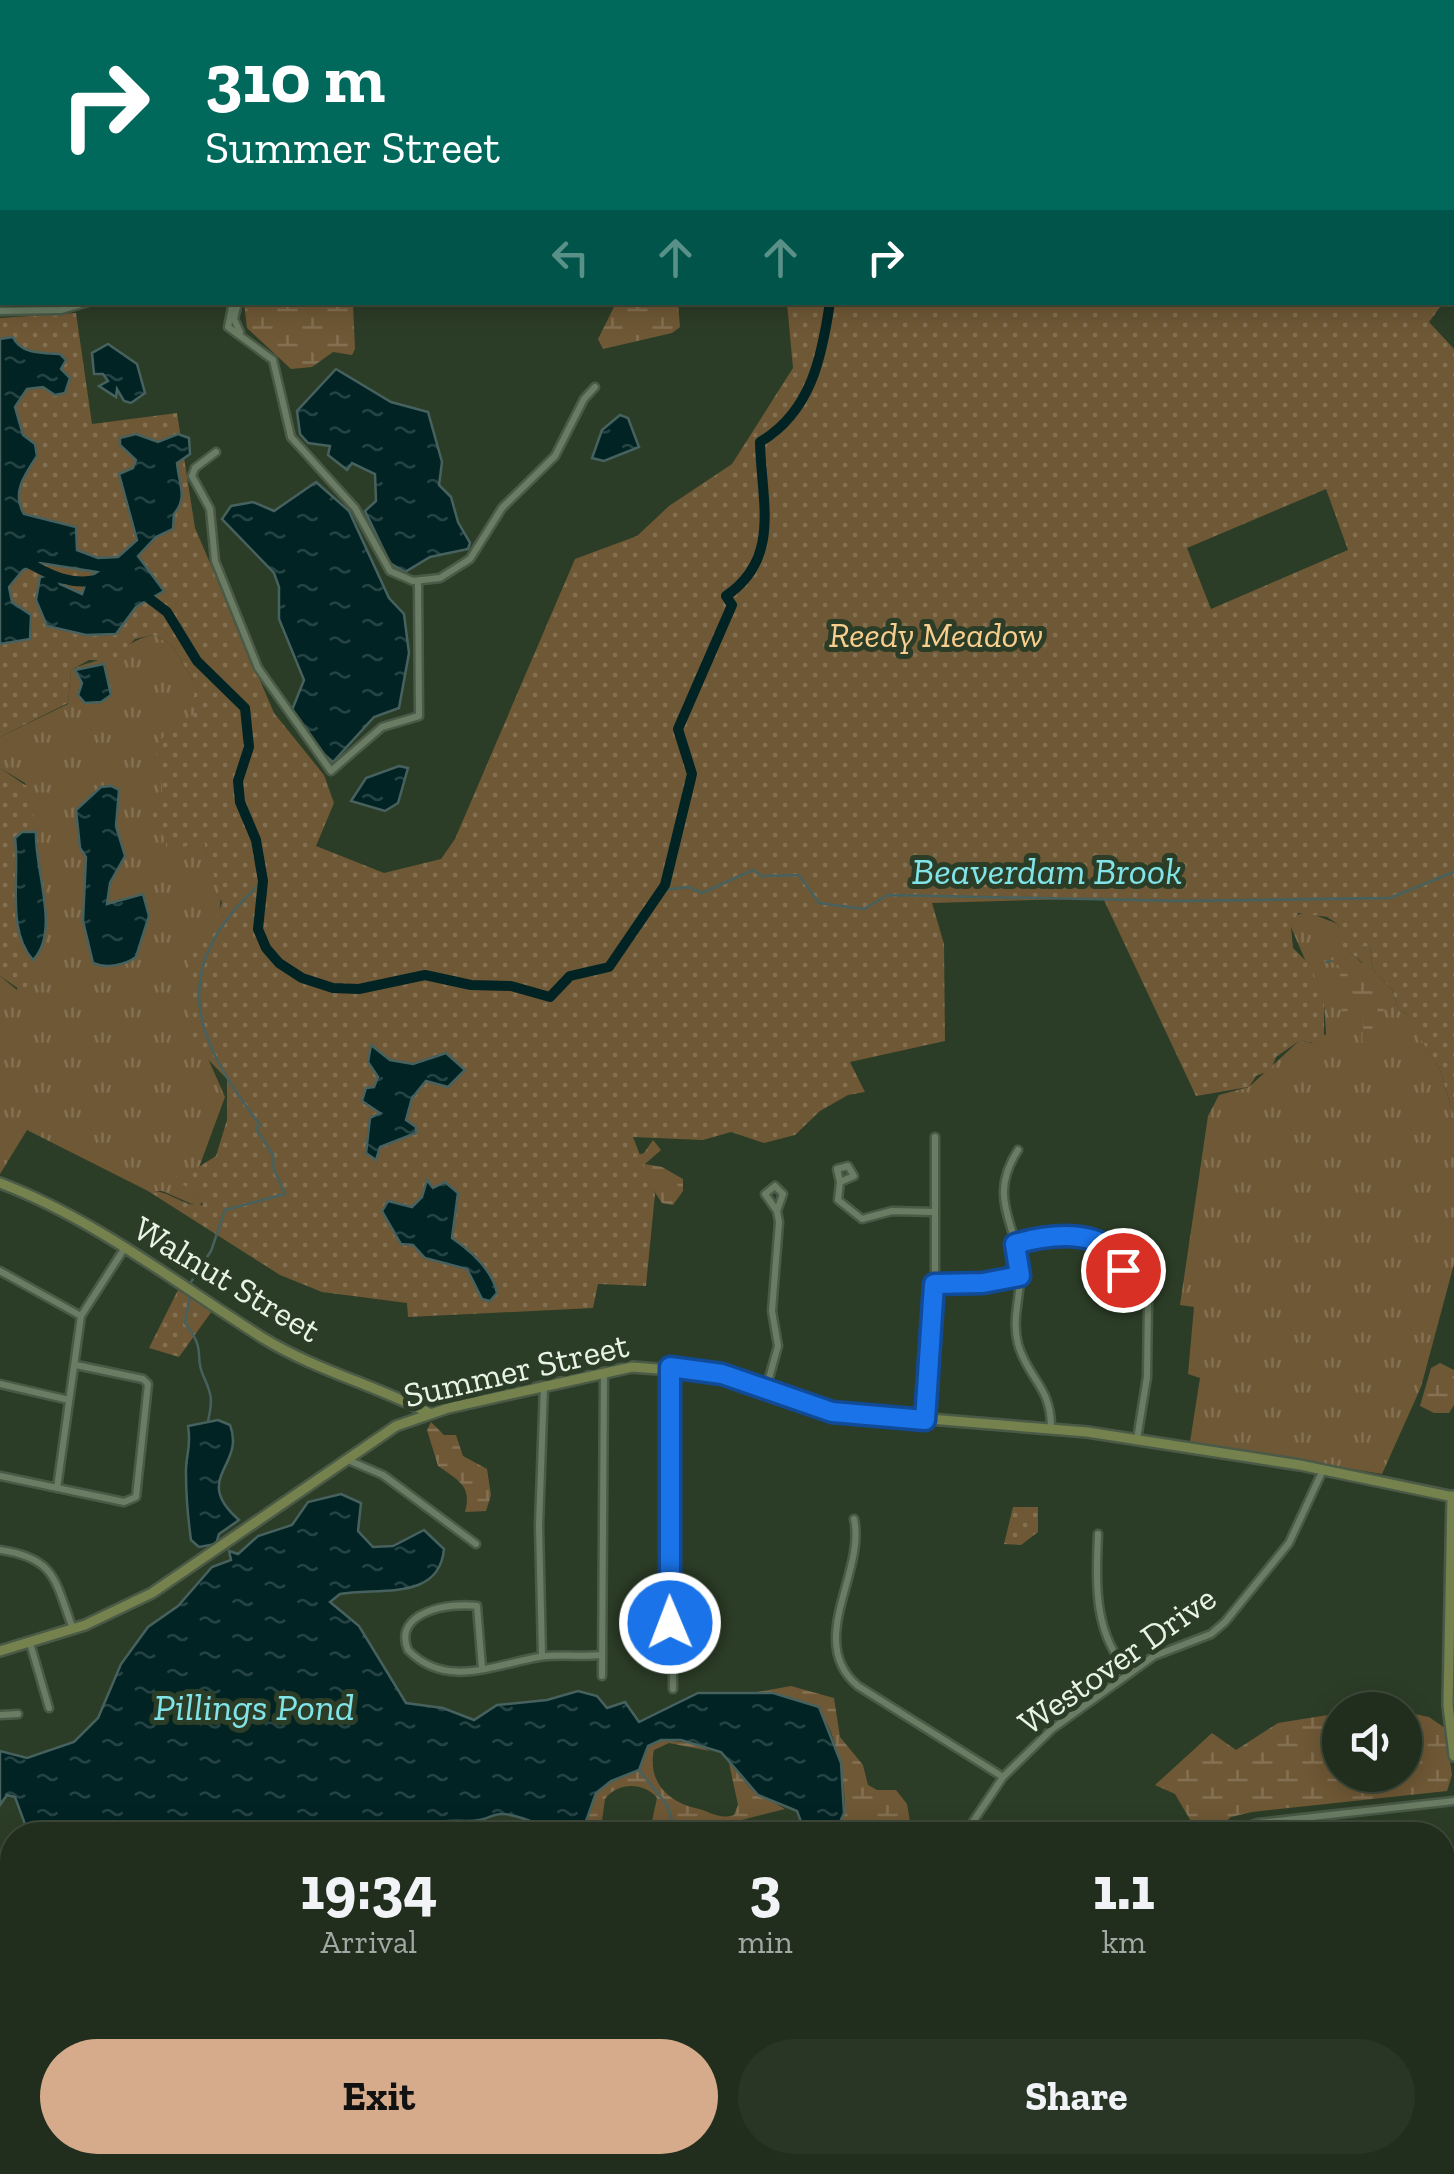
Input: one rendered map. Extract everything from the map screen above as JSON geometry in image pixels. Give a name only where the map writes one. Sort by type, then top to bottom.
[{"type":"main road","name":"Walnut Street","points":[[0,1183],[62,1212],[314,1365],[429,1413]]},
{"type":"main road","name":"Summer Street","points":[[0,1651],[73,1630],[162,1586],[387,1431],[429,1413],[604,1371],[670,1367],[722,1374],[832,1412],[1051,1428],[1137,1439],[1323,1470],[1453,1497]]},
{"type":"main road","points":[[1453,1497],[1452,1663],[1448,1704],[1454,1756]]},
{"type":"street","points":[[0,311],[57,310],[76,305]]},
{"type":"street","points":[[235,305],[240,333],[273,360],[296,444],[355,508],[390,572],[418,582],[448,574],[470,559],[502,508],[552,460],[586,395],[595,387]]},
{"type":"street","points":[[216,452],[195,468],[192,476],[210,510],[214,554],[224,586],[261,674],[331,772],[382,727],[419,716],[418,582]]},
{"type":"street","points":[[925,1420],[934,1284],[935,1137]]},
{"type":"street","points":[[1018,1150],[1010,1164],[1003,1195],[1020,1276],[1014,1312],[1017,1338],[1048,1394],[1051,1428]]},
{"type":"street","points":[[840,1182],[841,1205],[862,1219],[892,1211],[935,1212]]},
{"type":"street","points":[[766,1389],[778,1346],[772,1311],[779,1247],[777,1210]]},
{"type":"street","points":[[1015,1244],[1053,1237],[1110,1245],[1125,1278],[1148,1302],[1147,1377],[1137,1439]]},
{"type":"street","points":[[57,1488],[81,1316],[124,1249]]},
{"type":"street","points":[[0,1271],[81,1316]]},
{"type":"street","points":[[934,1284],[983,1283],[1020,1276]]},
{"type":"street","points":[[0,1476],[124,1502],[136,1497],[148,1384],[143,1378],[76,1365]]},
{"type":"street","points":[[670,1367],[673,1689]]},
{"type":"street","points":[[602,1676],[604,1371]]},
{"type":"street","points":[[0,1384],[68,1400]]},
{"type":"street","points":[[542,1656],[539,1526],[544,1385]]},
{"type":"street","points":[[347,1459],[384,1475],[476,1544]]},
{"type":"street","name":"Westover Drive","points":[[973,1822],[1003,1777],[1052,1729],[1156,1655],[1205,1637],[1225,1622],[1289,1543],[1323,1470]]},
{"type":"street","points":[[854,1519],[858,1544],[836,1633],[843,1671],[858,1686],[1003,1777]]},
{"type":"street","points":[[1098,1534],[1099,1615],[1108,1644],[1130,1673]]},
{"type":"street","points":[[0,1550],[42,1560],[53,1574],[73,1630]]},
{"type":"street","points":[[482,1668],[479,1609],[468,1604],[416,1615],[404,1635],[408,1650],[432,1668],[466,1674],[542,1656],[602,1655]]},
{"type":"street","points":[[30,1643],[49,1708]]},
{"type":"street","points":[[0,1715],[18,1714]]},
{"type":"street","points":[[1307,1822],[1454,1801]]},
{"type":"green space","points":[[244,305],[353,305],[355,349],[352,355],[333,352],[312,367],[291,369],[247,328]]},
{"type":"green space","points":[[615,305],[678,305],[680,327],[672,333],[603,349],[598,339]]},
{"type":"green space","name":"Reedy Meadow","points":[[787,305],[1442,305],[1429,322],[1454,349],[1454,1117],[1440,1070],[1417,1033],[1412,1033],[1392,990],[1373,970],[1370,948],[1364,946],[1363,963],[1341,945],[1338,924],[1327,917],[1298,913],[1291,927],[1293,948],[1311,966],[1324,1004],[1324,1038],[1316,1043],[1299,1041],[1276,1057],[1271,1070],[1256,1076],[1249,1087],[1196,1096],[1103,898],[932,903],[944,944],[945,1041],[850,1062],[865,1092],[848,1095],[820,1111],[795,1135],[764,1143],[731,1132],[703,1140],[633,1137],[655,1194],[646,1286],[598,1284],[593,1308],[408,1317],[407,1303],[322,1292],[280,1275],[148,1191],[203,1205],[197,1194],[175,1179],[181,1170],[189,1173],[216,1156],[227,1120],[227,1079],[193,1044],[187,978],[192,940],[211,931],[222,903],[204,843],[166,850],[166,839],[149,821],[162,797],[162,771],[156,752],[162,738],[194,714],[194,682],[172,645],[153,635],[135,639],[114,661],[89,660],[71,670],[68,703],[0,737],[0,318],[76,313],[92,424],[177,413],[195,528],[274,713],[324,775],[334,803],[316,846],[384,873],[441,859],[455,839],[575,559],[637,536],[669,506],[732,464],[793,368]],"holes":[[[1326,489],[1348,550],[1211,609],[1187,548]]]},
{"type":"green space","points":[[153,635],[172,645],[194,682],[204,843],[221,895],[206,1054],[225,1097],[191,1189],[203,1200],[199,1207],[162,1191],[148,1191],[27,1130],[0,1174],[0,976],[17,990],[33,861],[25,783],[0,768],[0,737],[68,704],[71,670]]},
{"type":"green space","points":[[0,768],[28,787],[35,829],[38,928],[30,979],[22,991],[0,976]]},
{"type":"green space","points":[[1307,912],[1338,924],[1342,945],[1362,963],[1364,946],[1370,948],[1373,970],[1392,990],[1399,1011],[1406,1013],[1440,1070],[1454,1117],[1454,1264],[1421,1387],[1382,1474],[1190,1442],[1200,1378],[1188,1374],[1194,1307],[1180,1305],[1208,1116],[1219,1095],[1249,1087],[1299,1041],[1312,1043],[1326,1034],[1324,1004],[1291,927],[1294,916]]},
{"type":"green space","points":[[1345,953],[1386,996],[1379,1036],[1368,1044],[1362,1041],[1364,1018],[1358,1015],[1342,1022],[1340,970],[1331,961]]},
{"type":"green space","points":[[653,1140],[661,1150],[645,1164],[662,1167],[683,1179],[683,1191],[673,1205],[662,1203],[631,1157],[644,1153]]},
{"type":"green space","points":[[179,1288],[212,1311],[179,1357],[149,1348]]},
{"type":"green space","points":[[1440,1363],[1454,1370],[1454,1405],[1449,1413],[1434,1413],[1420,1406],[1431,1368]]},
{"type":"green space","points":[[431,1422],[444,1435],[456,1435],[463,1456],[487,1469],[491,1495],[486,1511],[465,1512],[465,1489],[438,1466],[427,1430]]},
{"type":"green space","points":[[1013,1507],[1038,1507],[1038,1532],[1021,1545],[1004,1544]]},
{"type":"green space","points":[[791,1686],[834,1698],[840,1737],[863,1765],[868,1785],[877,1790],[896,1790],[907,1804],[910,1821],[839,1822],[844,1791],[835,1746],[822,1716],[801,1702],[746,1694]]},
{"type":"green space","points":[[1322,1716],[1322,1792],[1422,1792],[1422,1716],[1429,1717],[1445,1728],[1452,1775],[1447,1791],[1252,1812],[1226,1822],[1191,1822],[1175,1794],[1155,1785],[1212,1733],[1236,1750],[1278,1723]]},
{"type":"green space","points":[[661,1740],[693,1743],[710,1751],[669,1743],[654,1750],[657,1780],[676,1801],[719,1816],[734,1815],[738,1805],[729,1763],[751,1789],[785,1809],[737,1822],[652,1822],[657,1798],[645,1789],[631,1786],[617,1789],[605,1799],[602,1822],[586,1822],[596,1793],[611,1781],[639,1770],[648,1746]]},
{"type":"water","points":[[13,337],[26,350],[60,354],[66,360],[61,369],[70,378],[65,393],[55,395],[43,387],[27,389],[15,407],[23,435],[35,444],[37,456],[21,484],[19,499],[24,514],[76,527],[77,550],[98,558],[118,557],[137,540],[119,474],[133,468],[136,460],[120,445],[120,438],[136,434],[158,442],[178,434],[189,438],[190,454],[177,463],[182,496],[173,529],[156,537],[138,556],[164,591],[136,607],[116,634],[86,635],[47,626],[36,600],[40,577],[55,574],[60,584],[82,594],[87,579],[97,572],[40,563],[23,570],[9,587],[12,602],[31,615],[30,639],[0,644],[0,339]]},
{"type":"water","points":[[108,344],[137,364],[145,393],[131,403],[124,401],[117,389],[116,397],[99,386],[108,381],[103,374],[94,374],[92,353]]},
{"type":"water","points":[[336,369],[391,402],[428,412],[442,462],[439,485],[451,497],[458,522],[470,543],[468,549],[430,557],[405,572],[390,563],[365,511],[376,501],[375,474],[352,463],[347,470],[328,455],[330,446],[308,443],[300,434],[297,411]]},
{"type":"water","points":[[620,415],[628,418],[639,447],[604,461],[592,458],[602,430]]},
{"type":"water","points":[[316,482],[349,511],[389,598],[404,614],[409,653],[399,708],[374,717],[333,762],[319,750],[292,710],[304,680],[279,619],[279,587],[274,573],[222,519],[231,506],[253,502],[274,511]]},
{"type":"water","points":[[104,664],[111,695],[101,702],[85,703],[78,695],[82,683],[75,670]]},
{"type":"water","points":[[399,766],[408,768],[398,803],[385,811],[351,801],[366,778]]},
{"type":"water","points":[[101,787],[119,790],[116,826],[125,856],[110,883],[107,904],[143,894],[149,916],[136,957],[104,966],[93,963],[83,921],[86,857],[80,848],[76,810]]},
{"type":"water","points":[[22,832],[36,832],[46,917],[41,948],[33,960],[25,948],[17,918],[15,838]]},
{"type":"water","points":[[371,1045],[390,1060],[413,1064],[446,1053],[465,1070],[448,1087],[426,1081],[412,1098],[406,1120],[416,1127],[416,1133],[380,1147],[376,1160],[366,1153],[370,1118],[380,1113],[362,1101],[366,1088],[374,1087],[378,1077],[368,1062]]},
{"type":"water","points":[[427,1180],[433,1188],[445,1182],[458,1193],[452,1238],[491,1276],[497,1293],[490,1301],[482,1299],[467,1269],[425,1258],[413,1245],[401,1244],[382,1211],[388,1201],[412,1207],[422,1197]]},
{"type":"water","points":[[218,1420],[230,1425],[233,1439],[219,1482],[220,1493],[225,1506],[239,1520],[219,1534],[216,1544],[199,1547],[191,1540],[188,1515],[188,1426]]},
{"type":"water","name":"Pillings Pond","points":[[341,1494],[361,1503],[358,1531],[373,1547],[393,1546],[424,1530],[444,1549],[440,1566],[419,1585],[340,1594],[330,1602],[359,1626],[406,1703],[443,1708],[474,1720],[497,1705],[547,1700],[578,1691],[597,1696],[607,1708],[625,1702],[639,1722],[698,1693],[773,1693],[819,1707],[841,1763],[844,1813],[840,1822],[801,1822],[797,1811],[758,1795],[721,1752],[681,1740],[661,1740],[648,1746],[639,1770],[611,1781],[596,1793],[586,1822],[533,1822],[500,1814],[445,1822],[24,1822],[15,1797],[7,1795],[0,1805],[0,1751],[27,1758],[74,1742],[98,1718],[121,1664],[148,1627],[178,1606],[212,1567],[231,1560],[229,1551],[238,1554],[258,1536],[292,1525],[308,1502]]},
{"type":"waterway","points":[[142,593],[167,612],[197,661],[245,708],[249,747],[238,781],[240,802],[256,840],[263,881],[258,929],[266,948],[279,963],[302,978],[333,988],[359,989],[425,975],[471,985],[511,986],[550,997],[570,976],[609,967],[665,885],[692,774],[678,729],[732,605],[726,596],[744,581],[762,546],[760,442],[777,430],[802,399],[818,363],[829,305]]},
{"type":"waterway","points":[[21,559],[66,580],[97,580]]},
{"type":"waterway","name":"Beaverdam Brook","points":[[662,890],[689,887],[702,893],[753,870],[762,876],[799,875],[819,903],[864,909],[888,895],[1182,901],[1390,898],[1454,872]]},
{"type":"waterway","points":[[191,1282],[211,1251],[225,1210],[285,1194],[273,1167],[273,1155],[256,1129],[260,1125],[217,1060],[199,1000],[202,971],[212,942],[233,912],[263,881]]},
{"type":"waterway","points":[[190,1295],[185,1323],[196,1340],[210,1393],[208,1421]]},
{"type":"waterway","points":[[639,1770],[667,1805],[673,1822]]},
{"type":"route","points":[[670,1623],[670,1367],[722,1374],[832,1412],[925,1420],[926,1353],[934,1284],[983,1283],[1020,1276],[1015,1244],[1041,1238],[1110,1245],[1123,1270]]}]
